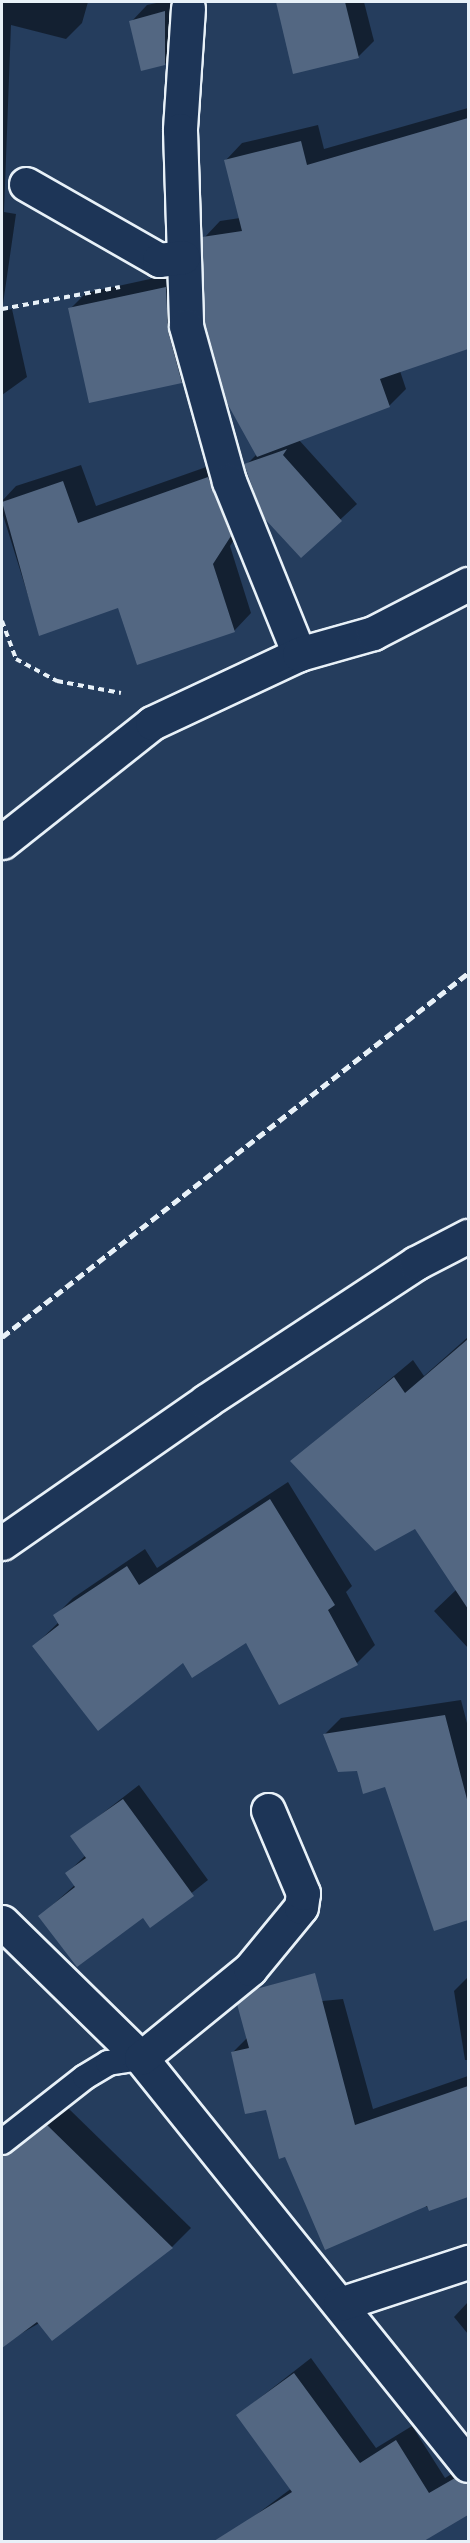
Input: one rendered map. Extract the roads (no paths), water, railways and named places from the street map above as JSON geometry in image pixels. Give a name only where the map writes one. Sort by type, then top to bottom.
[{"type":"street","points":[[188,8],[171,258],[205,406],[298,654]]},
{"type":"street","points":[[26,184],[171,258]]},
{"type":"street","points":[[2,842],[152,723],[298,654],[373,633],[468,584]]},
{"type":"street","points":[[2,1543],[236,1382],[468,1236]]},
{"type":"street","points":[[141,2058],[250,1969],[301,1907],[303,1893],[268,1810]]},
{"type":"street","points":[[2,1922],[141,2058],[468,2465]]},
{"type":"street","points":[[340,2304],[468,2262]]},
{"type":"lane","points":[[2,2142],[85,2077],[108,2063],[141,2058]]},
{"type":"railway","points":[[2,1337],[468,973]]}]
